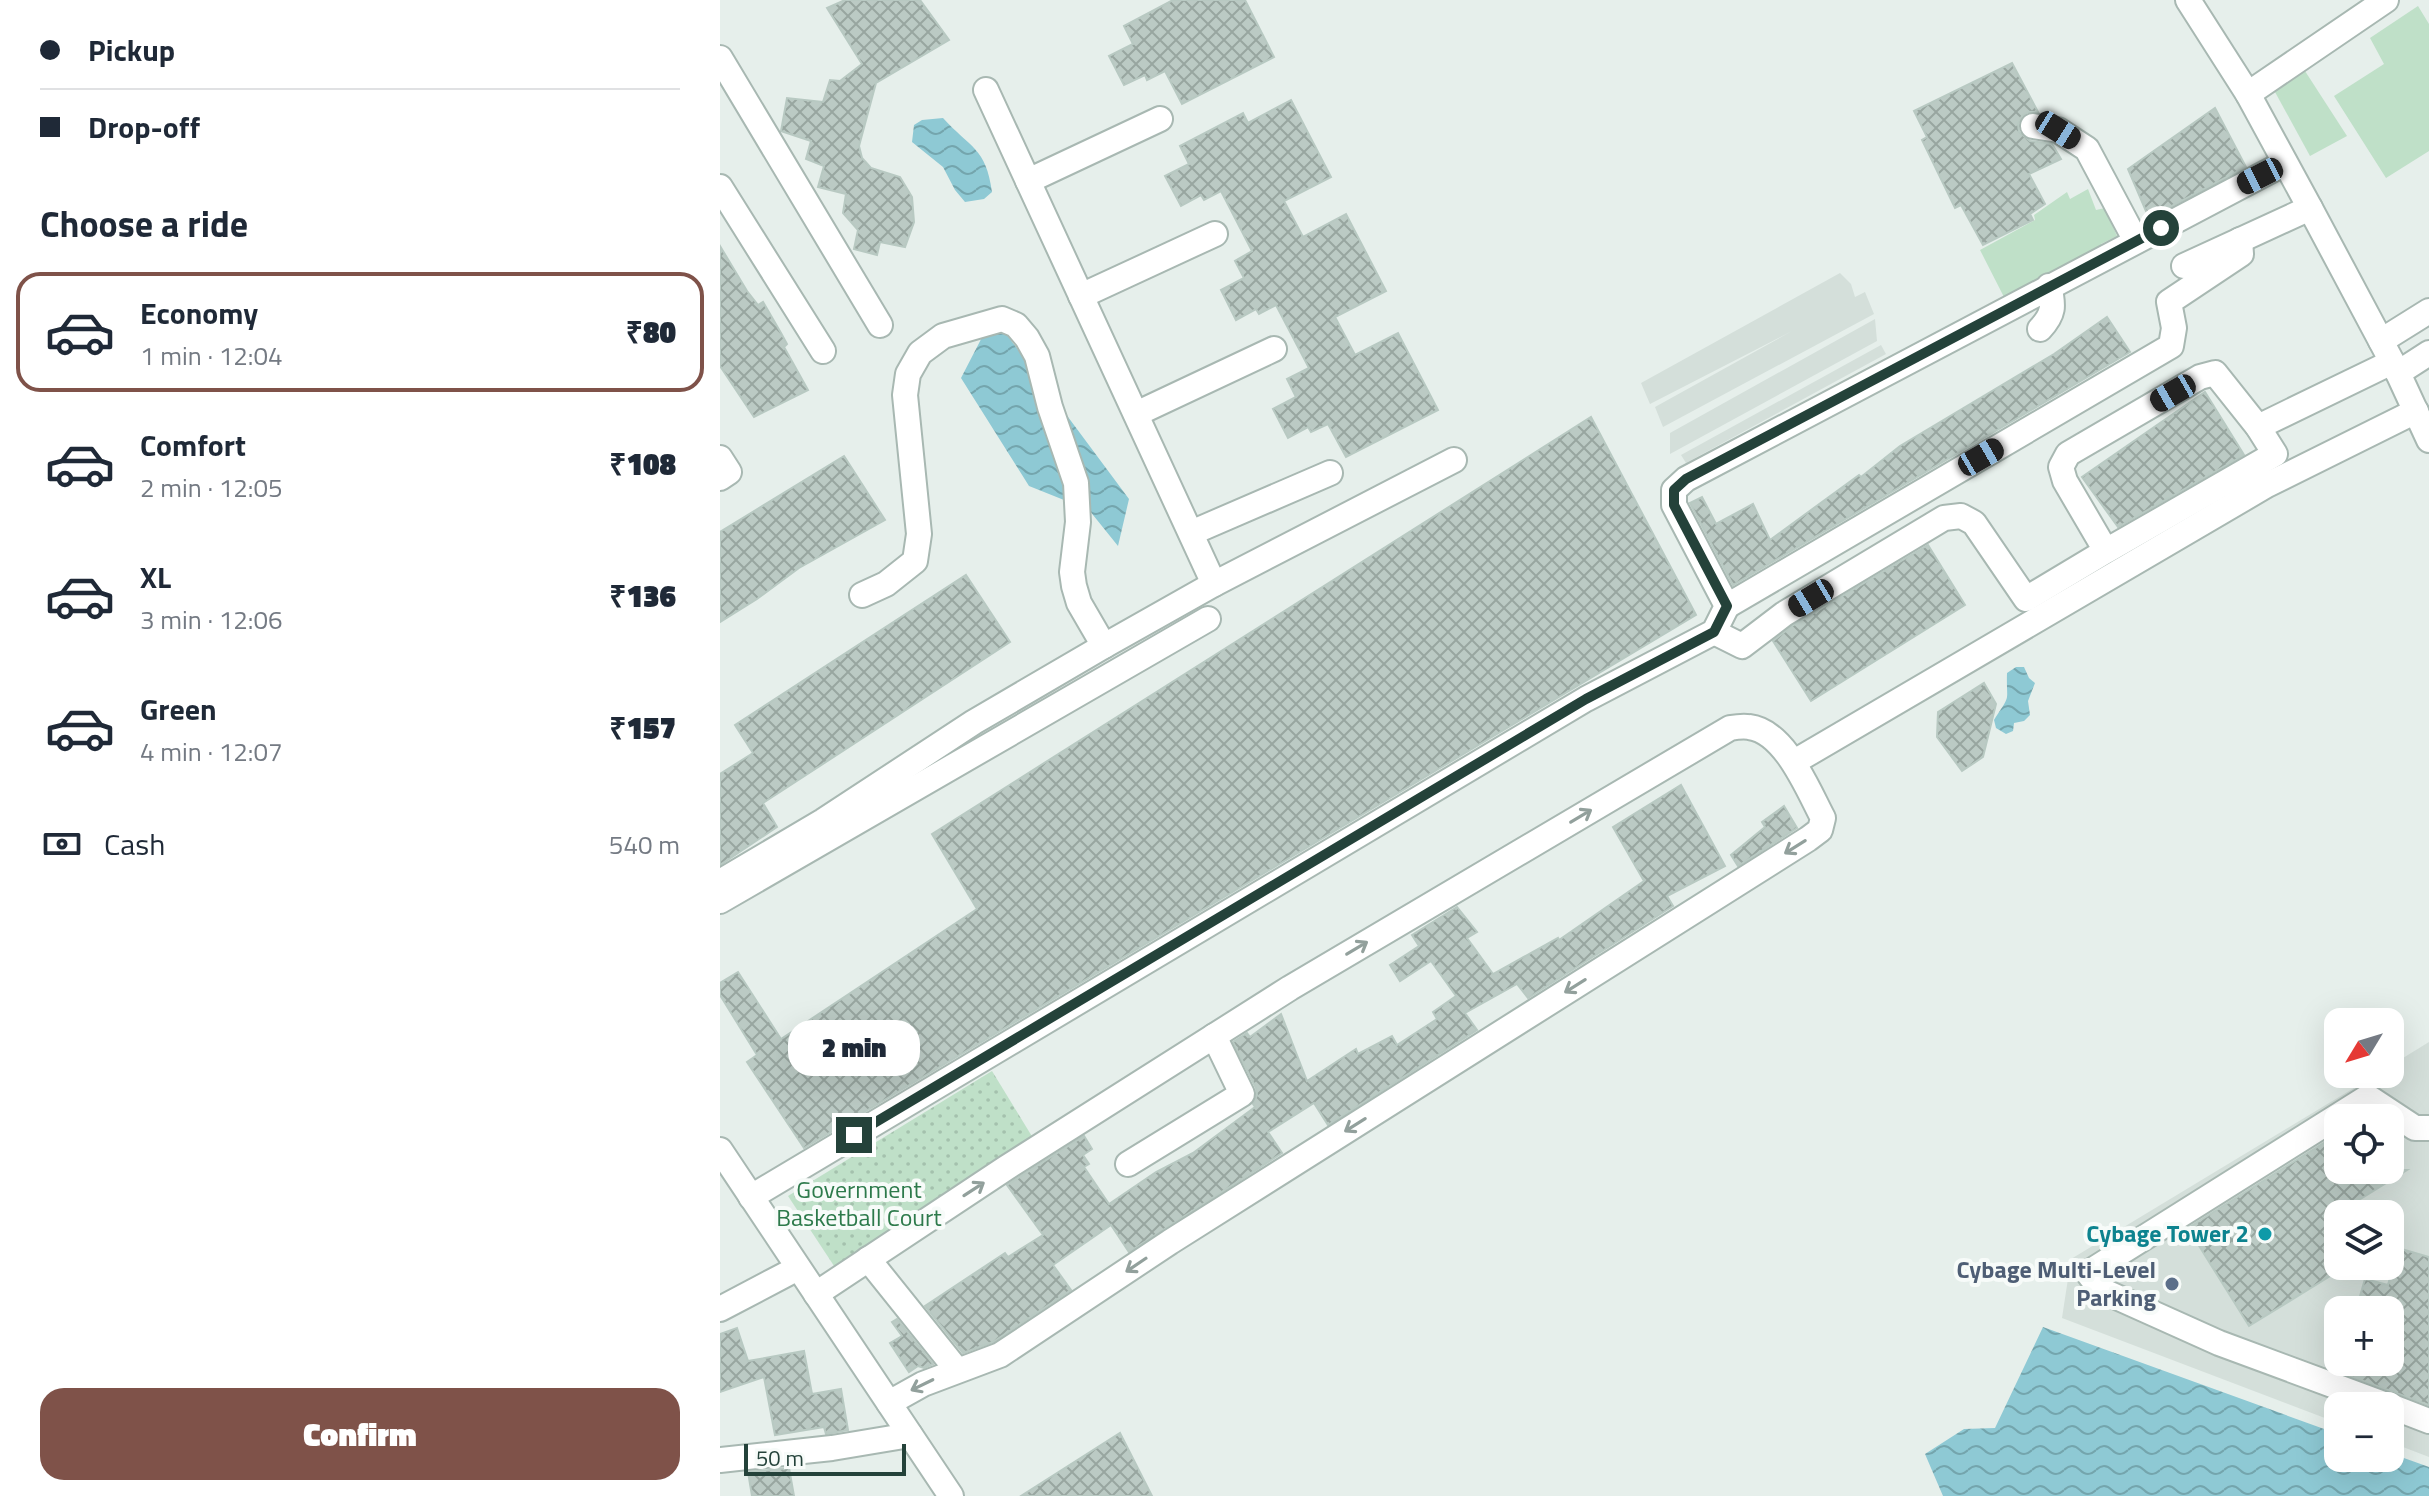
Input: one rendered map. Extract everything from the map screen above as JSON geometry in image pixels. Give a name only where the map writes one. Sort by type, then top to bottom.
[{"type":"street","points":[[2248,94],[2386,0]]},
{"type":"street","points":[[2195,4],[2310,208],[2429,440]]},
{"type":"street","points":[[720,58],[880,325]]},
{"type":"street","points":[[986,90],[1214,584]]},
{"type":"street","points":[[1028,181],[1160,119]]},
{"type":"street","points":[[2033,126],[2058,130],[2087,149],[2136,241]]},
{"type":"street","points":[[1727,606],[1674,505],[1674,490],[1686,479],[2285,163]]},
{"type":"street","points":[[720,187],[823,351]]},
{"type":"street","points":[[2184,266],[2310,208]]},
{"type":"street","points":[[1081,296],[1215,234]]},
{"type":"street","points":[[751,1197],[1586,699],[1714,632],[1727,606],[2171,346],[2174,328],[2169,302],[2241,254],[2240,240]]},
{"type":"street","points":[[2040,329],[2051,318],[2054,307],[2049,286]]},
{"type":"street","points":[[2390,359],[2429,311]]},
{"type":"street","points":[[862,595],[886,584],[915,561],[919,534],[905,395],[908,374],[920,353],[943,336],[1002,319],[1016,325],[1037,356],[1050,407],[1076,483],[1078,522],[1072,572],[1074,586],[1079,603],[1104,646]]},
{"type":"street","points":[[1136,414],[1274,349]]},
{"type":"street","points":[[2258,427],[2390,359],[2429,353]]},
{"type":"street","points":[[1714,632],[1742,646],[1784,614],[1944,518],[1961,516],[1974,523],[2026,599],[2275,454],[2258,427],[2215,373],[2200,377],[2068,454],[2061,467],[2065,481],[2106,551]]},
{"type":"street","points":[[1794,762],[2267,485],[2416,411]]},
{"type":"street","points":[[720,458],[729,472],[720,478]]},
{"type":"street","points":[[720,882],[823,821],[974,722],[1104,646],[1214,584],[1454,460]]},
{"type":"street","points":[[1191,533],[1330,473]]},
{"type":"street","points":[[720,901],[1208,619]]},
{"type":"street","points":[[816,1294],[1290,988],[1730,728],[1751,726],[1769,735],[1794,762],[1823,818],[1820,830],[1808,839],[1170,1242],[1000,1355],[923,1384],[889,1403]]},
{"type":"street","points":[[1128,1164],[1242,1094],[1214,1036]]},
{"type":"street","points":[[2353,1392],[2206,1337],[2101,1290],[2088,1273],[2368,1097],[2415,1128],[2429,1128]]},
{"type":"street","points":[[722,1159],[751,1197],[951,1496]]},
{"type":"street","points":[[868,1259],[957,1370]]},
{"type":"street","points":[[720,1309],[798,1268]]},
{"type":"street","points":[[2404,1411],[2429,1421]]},
{"type":"street","points":[[720,1460],[832,1448],[910,1435]]},
{"type":"shaded area","points":[[1840,273],[1851,284],[1855,297],[1865,292],[1874,314],[1663,427],[1655,407],[1792,331],[1650,404],[1641,383]]},
{"type":"shaded area","points":[[1875,319],[1877,341],[1670,454],[1670,433]]},
{"type":"shaded area","points":[[1881,345],[1886,354],[1686,463],[1681,455]]},
{"type":"shaded area","points":[[2429,1042],[2429,1457],[2404,1447],[2404,1392],[2324,1392],[2324,1418],[2062,1318],[2071,1259],[2324,1106],[2324,1184],[2404,1184],[2404,1104],[2327,1104],[2354,1088],[2404,1088],[2404,1057]]},
{"type":"green space","points":[[2418,6],[2429,24],[2429,151],[2386,178],[2334,96],[2384,64],[2370,38]]},
{"type":"green space","points":[[2305,71],[2347,136],[2310,156],[2275,92]]},
{"type":"green space","points":[[2088,189],[2096,210],[2105,208],[2117,236],[2101,244],[2101,249],[2005,299],[1980,250],[2035,220],[2034,215],[2067,192],[2070,199]]},
{"type":"green space","name":"Government Basketball Court","points":[[992,1071],[1033,1138],[838,1272],[788,1196]]},
{"type":"water","points":[[943,118],[975,149],[986,166],[992,192],[984,199],[965,202],[943,167],[912,142],[914,125],[922,120]]},
{"type":"water","points":[[993,316],[1129,499],[1118,546],[1089,510],[1029,486],[961,378]]},
{"type":"water","points":[[2016,667],[2024,667],[2035,683],[2028,701],[2030,715],[2024,721],[2014,723],[2013,731],[2006,734],[1996,728],[1994,720],[2007,698],[2007,673]]},
{"type":"water","points":[[2043,1327],[2324,1429],[2324,1472],[2404,1472],[2404,1458],[2429,1467],[2429,1496],[1943,1496],[1925,1454],[1964,1429],[1995,1428]]},
{"type":"building","points":[[845,0],[920,0],[949,40],[876,83],[859,146],[862,158],[871,168],[900,177],[912,197],[914,222],[905,247],[880,242],[877,255],[854,249],[858,230],[843,213],[846,194],[818,187],[824,166],[806,159],[811,141],[781,131],[787,98],[823,102],[830,80],[840,81],[862,64],[827,8]]},
{"type":"building","points":[[1173,0],[1245,0],[1274,57],[1182,104],[1165,71],[1147,80],[1145,75],[1124,85],[1109,56],[1133,44],[1124,26]]},
{"type":"building","points":[[2012,63],[2038,112],[2028,112],[2022,116],[2018,124],[2019,132],[2030,141],[2052,144],[2061,159],[2029,174],[2045,204],[2030,214],[2033,220],[1983,245],[1961,205],[1955,208],[1922,140],[1927,137],[1914,111]]},
{"type":"building","points":[[1291,100],[1331,177],[1284,201],[1303,237],[1346,214],[1386,291],[1335,317],[1355,355],[1398,333],[1438,410],[1346,457],[1328,424],[1311,432],[1308,427],[1288,438],[1273,409],[1296,397],[1287,379],[1309,368],[1276,305],[1259,314],[1256,309],[1236,320],[1221,290],[1244,278],[1235,261],[1252,251],[1221,191],[1204,200],[1201,195],[1181,206],[1165,176],[1189,164],[1180,146],[1243,113],[1248,123]]},
{"type":"building","points":[[2215,108],[2246,167],[2149,218],[2128,169]]},
{"type":"building","points":[[720,246],[747,291],[758,305],[763,302],[808,390],[754,417],[720,366]]},
{"type":"building","points":[[2107,317],[2130,352],[1733,585],[1690,503],[1702,497],[1716,524],[1753,504],[1770,540],[1900,446],[2054,354]]},
{"type":"building","points":[[2205,392],[2244,455],[2118,527],[2082,477]]},
{"type":"building","points":[[1591,417],[1696,615],[804,1148],[747,1062],[757,1055],[720,995],[720,983],[738,972],[781,1039],[977,909],[932,834]]},
{"type":"building","points":[[844,456],[885,520],[799,568],[720,622],[720,532]]},
{"type":"building","points":[[1928,545],[1965,605],[1811,701],[1773,641],[1792,626]]},
{"type":"building","points":[[966,575],[1010,642],[763,803],[777,827],[720,865],[720,774],[753,753],[735,725]]},
{"type":"building","points":[[1984,683],[1996,704],[1983,757],[1962,771],[1937,737],[1938,712]]},
{"type":"building","points":[[1681,785],[1725,866],[1667,896],[1673,906],[1528,998],[1517,984],[1465,1013],[1477,1030],[1328,1125],[1314,1103],[1268,1132],[1282,1153],[1129,1252],[1111,1225],[1053,1265],[1071,1290],[993,1342],[963,1353],[925,1306],[1005,1253],[1008,1257],[1043,1235],[1007,1185],[1084,1136],[1092,1149],[1083,1155],[1089,1164],[1084,1167],[1109,1204],[1156,1172],[1193,1153],[1255,1107],[1256,1088],[1233,1042],[1247,1033],[1250,1037],[1281,1014],[1307,1081],[1356,1049],[1358,1054],[1392,1036],[1397,1045],[1437,1019],[1433,1012],[1456,996],[1431,961],[1400,981],[1390,965],[1419,946],[1412,935],[1457,907],[1477,932],[1467,938],[1493,974],[1559,940],[1644,881],[1613,827]]},
{"type":"building","points":[[1784,806],[1797,828],[1738,866],[1731,855],[1765,827],[1762,822]]},
{"type":"building","name":"Cybage Tower 2","points":[[2324,1143],[2324,1184],[2385,1184],[2359,1200],[2324,1200],[2324,1280],[2249,1326],[2188,1228]]},
{"type":"building","points":[[2404,1250],[2429,1257],[2429,1405],[2404,1396],[2404,1392],[2394,1392],[2350,1376],[2404,1376],[2404,1296],[2360,1296],[2365,1280],[2388,1285],[2389,1280],[2404,1280]]},
{"type":"building","points":[[897,1319],[933,1364],[924,1368],[918,1366],[909,1372],[890,1343],[902,1336],[892,1322]]},
{"type":"building","points":[[737,1328],[748,1361],[804,1351],[812,1394],[841,1389],[848,1430],[826,1434],[824,1427],[775,1435],[764,1377],[720,1392],[720,1334]]},
{"type":"building","points":[[1120,1433],[1152,1496],[1021,1496]]},
{"type":"building","points":[[789,1468],[794,1496],[752,1496],[748,1472]]},
{"type":"place","name":"Cybage Tower 2","points":[[2265,1234]]},
{"type":"place","name":"Cybage Multi-Level Parking","points":[[2172,1284]]},
{"type":"route","points":[[854,1135],[1586,699],[1714,632],[1727,606],[1674,505],[1674,490],[1686,479],[1881,373],[2161,228]]}]
